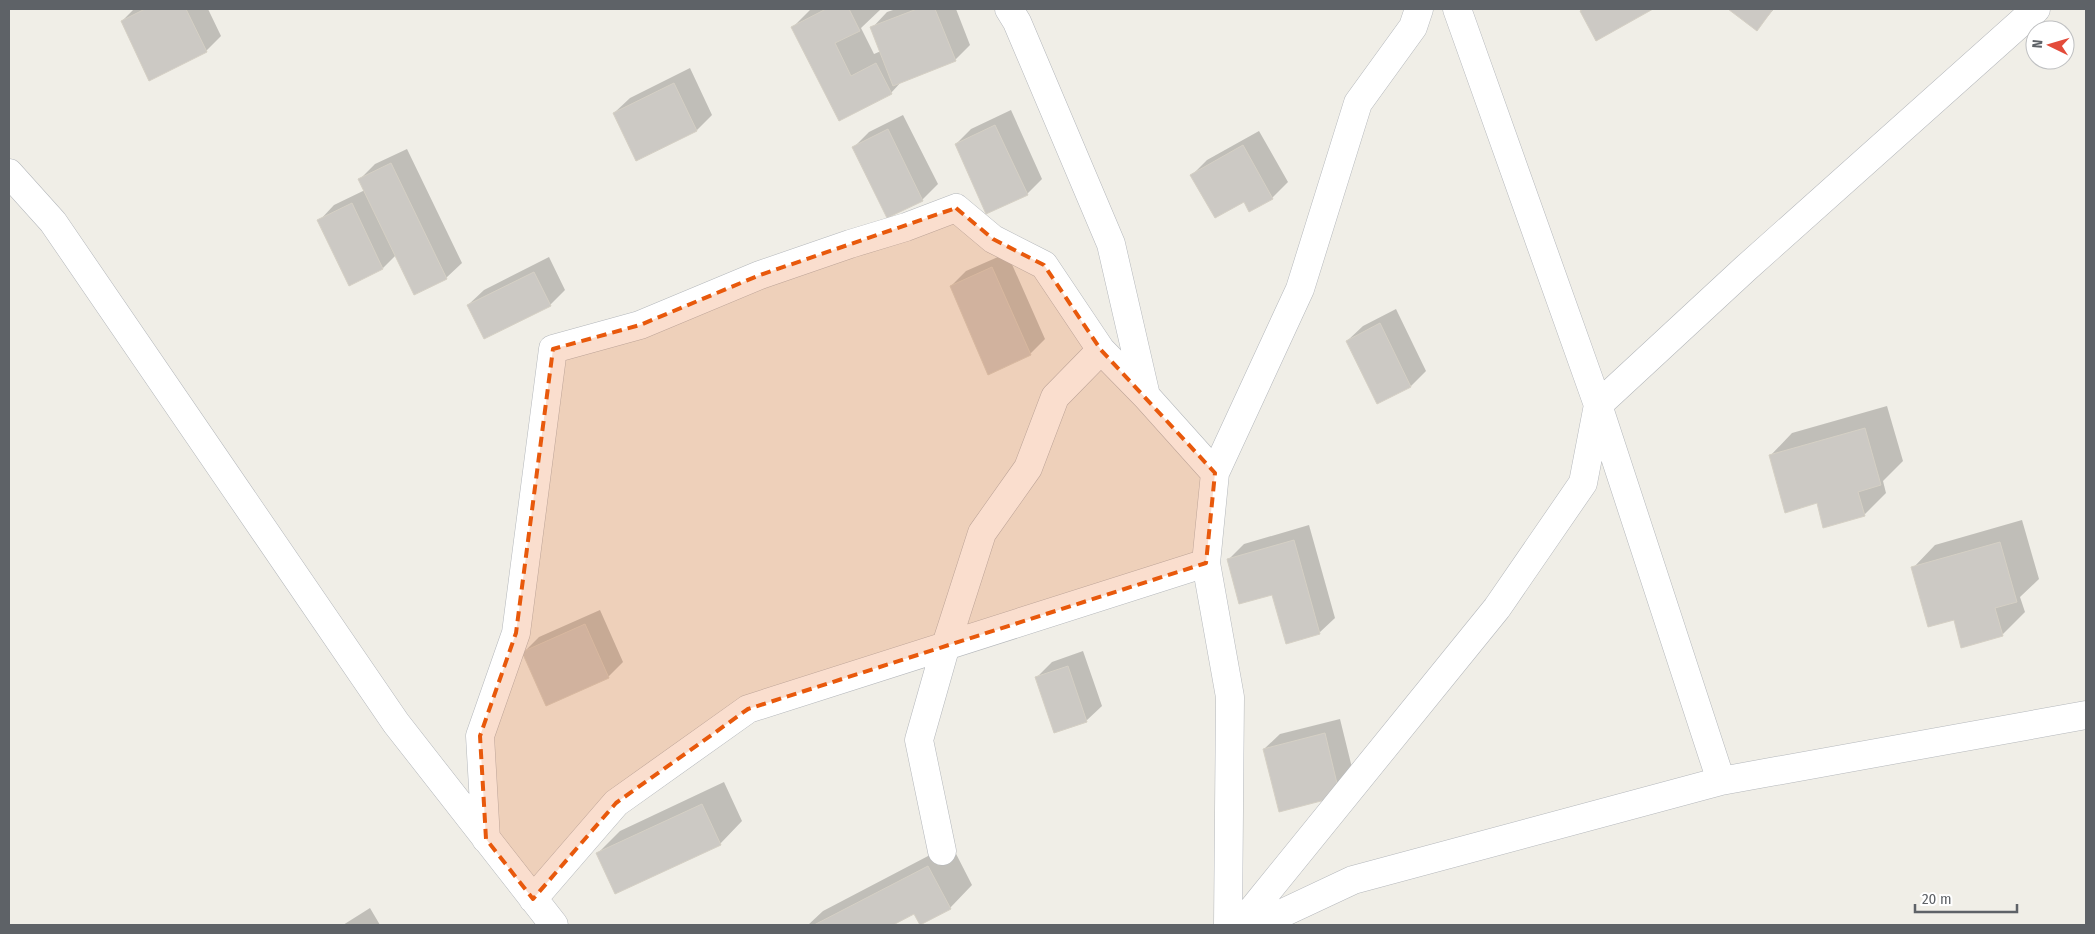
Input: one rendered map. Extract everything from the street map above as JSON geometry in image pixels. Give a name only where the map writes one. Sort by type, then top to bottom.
[{"type":"street","points":[[1009,9],[1017,22],[1111,244],[1146,396]]},
{"type":"street","points":[[1228,925],[1230,697],[1206,563],[1215,473],[1300,289],[1358,103],[1413,28],[1419,9]]},
{"type":"street","points":[[1457,9],[1598,406],[1721,781]]},
{"type":"street","points":[[1240,925],[1508,592],[1583,483],[1598,406],[1746,268],[2036,9]]},
{"type":"street","points":[[9,173],[53,222],[396,723],[554,925]]},
{"type":"street","points":[[486,839],[480,736],[516,633],[552,349],[640,325],[760,275],[906,227],[956,208],[993,239],[1044,265],[1101,350],[1146,396],[1215,473]]},
{"type":"street","points":[[942,851],[919,740],[946,645],[982,533],[1028,468],[1055,397],[1101,350]]},
{"type":"street","points":[[533,898],[616,803],[748,709],[1206,563]]},
{"type":"street","points":[[1257,925],[1353,880],[1721,781],[2086,715]]},
{"type":"highlighted area","points":[[956,208],[993,239],[1044,265],[1101,350],[1215,473],[1206,563],[748,709],[616,803],[533,899],[486,839],[480,736],[516,633],[553,349],[640,325],[760,275]]},
{"type":"building","points":[[145,9],[186,9],[207,52],[149,81],[121,21]]},
{"type":"building","points":[[826,9],[849,9],[860,31],[835,43],[851,76],[876,63],[892,94],[839,121],[791,27]]},
{"type":"building","points":[[917,9],[935,9],[956,61],[893,86],[870,27]]},
{"type":"building","points":[[1583,9],[1653,9],[1596,41],[1580,11]]},
{"type":"building","points":[[1728,9],[1773,9],[1757,31]]},
{"type":"building","points":[[674,83],[697,131],[636,161],[613,113]]},
{"type":"building","points":[[995,125],[1028,195],[986,214],[955,144]]},
{"type":"building","points":[[888,129],[923,201],[887,218],[852,147]]},
{"type":"building","points":[[1243,145],[1273,199],[1249,212],[1244,202],[1215,218],[1190,175]]},
{"type":"building","points":[[391,163],[447,279],[414,295],[358,179]]},
{"type":"building","points":[[352,203],[383,269],[349,286],[317,220]]},
{"type":"building","points":[[992,267],[1031,355],[988,375],[950,286]]},
{"type":"building","points":[[534,272],[551,306],[484,339],[467,305]]},
{"type":"building","points":[[1380,323],[1411,387],[1377,404],[1346,341]]},
{"type":"building","points":[[1865,428],[1881,485],[1858,492],[1865,516],[1823,528],[1817,503],[1785,513],[1769,455]]},
{"type":"building","points":[[1294,540],[1320,634],[1286,644],[1272,595],[1239,604],[1227,559]]},
{"type":"building","points":[[2000,542],[2017,602],[1995,608],[2003,636],[1961,648],[1954,620],[1928,627],[1911,567]]},
{"type":"building","points":[[585,624],[609,678],[546,706],[522,652]]},
{"type":"building","points":[[1068,666],[1087,722],[1054,733],[1035,677]]},
{"type":"building","points":[[1325,733],[1340,796],[1279,812],[1263,749]]},
{"type":"building","points":[[702,804],[721,845],[615,894],[596,853]]},
{"type":"building","points":[[928,866],[951,909],[920,925],[914,914],[893,925],[814,925]]}]
